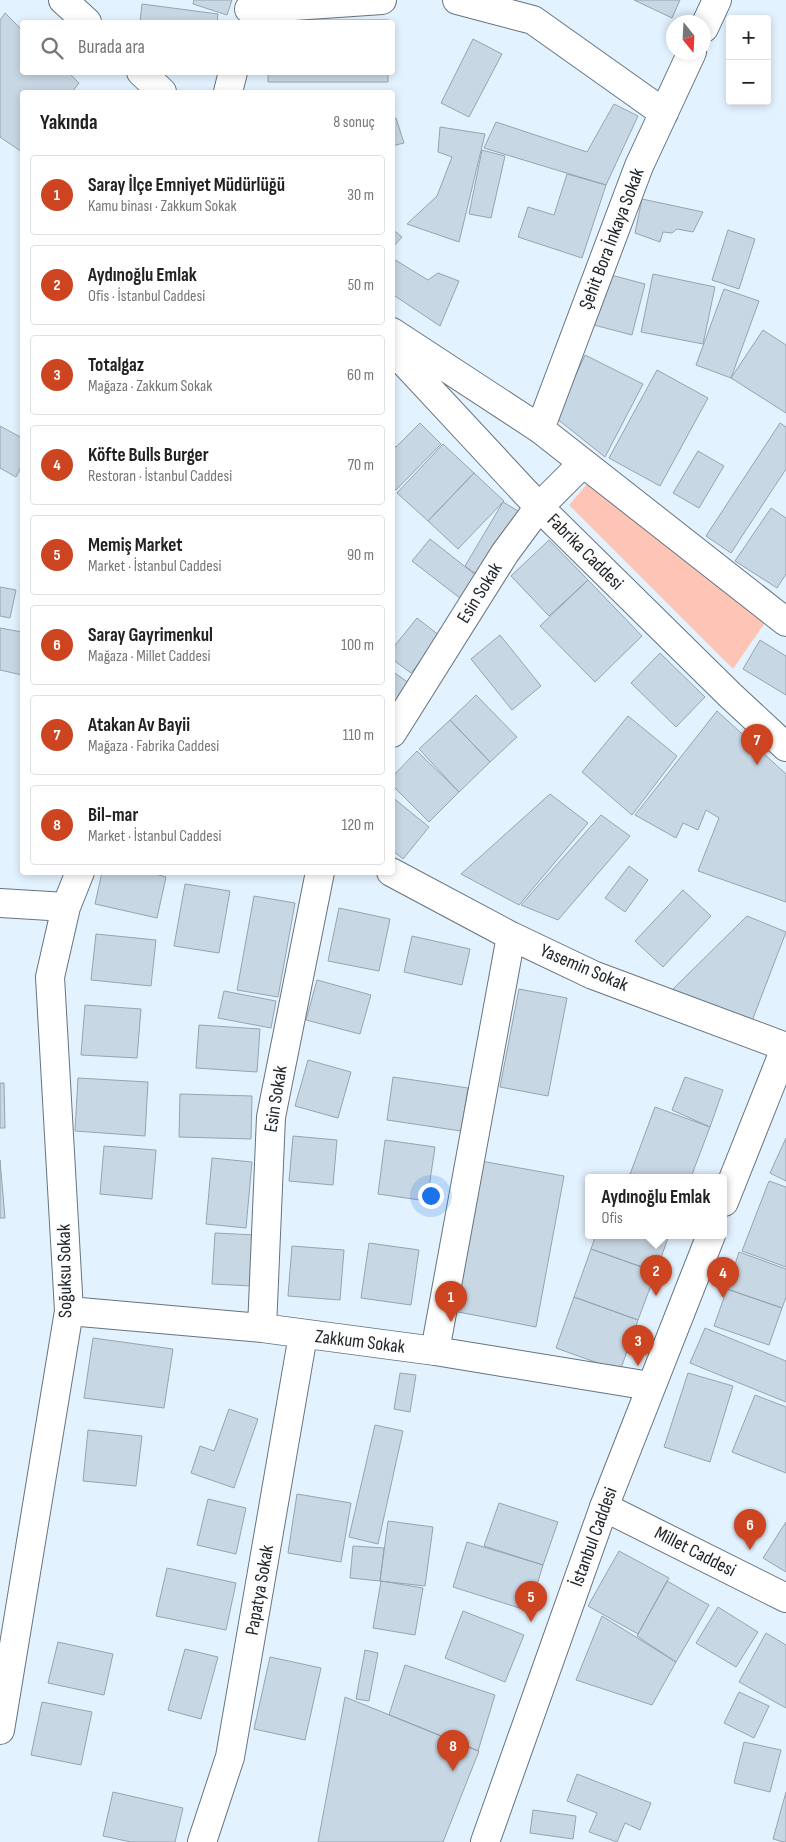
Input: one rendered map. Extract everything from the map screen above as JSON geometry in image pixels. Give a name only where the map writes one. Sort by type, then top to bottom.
[{"type":"main road","points":[[63,0],[85,20]]},
{"type":"main road","points":[[249,11],[382,0]]},
{"type":"main road","points":[[456,0],[533,20],[664,113]]},
{"type":"main road","points":[[710,15],[717,0]]},
{"type":"main road","name":"Şehit Bora İnkaya Sokak","points":[[540,429],[639,166],[688,60]]},
{"type":"main road","points":[[144,75],[160,90]]},
{"type":"main road","points":[[228,90],[232,75]]},
{"type":"main road","points":[[395,334],[540,429],[582,464],[786,622]]},
{"type":"main road","name":"Fabrika Caddesi","points":[[395,352],[539,507],[730,696],[786,747]]},
{"type":"main road","name":"Esin Sokak","points":[[395,728],[505,553],[539,507],[582,464]]},
{"type":"main road","name":"Yasemin Sokak","points":[[395,874],[511,936],[593,975],[786,1047]]},
{"type":"main road","name":"Soğuksu Sokak","points":[[0,1730],[69,1312],[50,977],[66,907],[79,875]]},
{"type":"main road","name":"Esin Sokak","points":[[262,1328],[271,1117],[319,875]]},
{"type":"main road","points":[[0,903],[66,907]]},
{"type":"main road","points":[[435,1351],[511,936]]},
{"type":"main road","points":[[727,1194],[786,1047]]},
{"type":"main road","name":"İstanbul Caddesi","points":[[485,1842],[604,1507],[708,1239]]},
{"type":"main road","name":"Zakkum Sokak","points":[[69,1312],[262,1328],[303,1335],[435,1351],[650,1386]]},
{"type":"main road","name":"Papatya Sokak","points":[[202,1842],[230,1757],[303,1335]]},
{"type":"main road","name":"Millet Caddesi","points":[[604,1507],[786,1598]]},
{"type":"shaded area","points":[[587,484],[700,564],[767,620],[733,669],[569,505]]},
{"type":"building","points":[[194,0],[232,0],[227,15],[193,4]]},
{"type":"building","points":[[634,0],[680,0],[673,15],[666,15]]},
{"type":"building","points":[[142,4],[218,14],[217,20],[140,20]]},
{"type":"building","points":[[5,13],[20,28],[20,75],[71,75],[79,83],[74,90],[20,90],[20,151],[0,137],[0,20]]},
{"type":"building","points":[[473,39],[502,54],[469,117],[441,103]]},
{"type":"building","points":[[268,75],[388,75],[388,82],[268,82]]},
{"type":"building","points":[[614,104],[638,116],[606,185],[484,148],[496,122],[587,152]]},
{"type":"building","points":[[395,118],[404,143],[395,145]]},
{"type":"building","points":[[440,127],[485,134],[459,242],[407,224],[437,196],[452,157],[438,152]]},
{"type":"building","points":[[482,150],[505,156],[491,218],[469,214]]},
{"type":"building","points":[[567,174],[606,185],[582,258],[518,237],[528,207],[554,215]]},
{"type":"building","points":[[642,199],[703,212],[693,232],[677,229],[672,233],[663,232],[660,242],[635,233]]},
{"type":"building","points":[[728,230],[755,239],[739,289],[712,280]]},
{"type":"building","points":[[395,231],[402,237],[395,245]]},
{"type":"building","points":[[395,260],[428,280],[438,273],[459,281],[440,326],[395,296]]},
{"type":"building","points":[[607,274],[645,284],[632,335],[594,325]]},
{"type":"building","points":[[653,274],[715,287],[703,344],[641,332]]},
{"type":"building","points":[[724,289],[759,301],[731,378],[696,365]]},
{"type":"building","points":[[763,330],[786,345],[786,413],[731,378]]},
{"type":"building","points":[[585,355],[643,384],[605,457],[556,418]]},
{"type":"building","points":[[657,370],[708,398],[660,486],[609,458]]},
{"type":"building","points":[[420,423],[441,444],[396,490],[396,447]]},
{"type":"building","points":[[780,423],[786,427],[786,469],[731,553],[706,536]]},
{"type":"building","points":[[0,426],[20,437],[20,469],[16,477],[0,468]]},
{"type":"building","points":[[443,444],[474,473],[428,521],[397,493]]},
{"type":"building","points":[[698,451],[724,466],[699,508],[673,493]]},
{"type":"building","points":[[474,473],[504,501],[458,549],[428,521]]},
{"type":"building","points":[[503,502],[518,511],[480,577],[465,566]]},
{"type":"building","points":[[771,508],[786,518],[786,574],[777,588],[735,561]]},
{"type":"building","points":[[430,539],[482,580],[465,602],[412,561]]},
{"type":"building","points":[[549,540],[588,580],[549,616],[511,576]]},
{"type":"building","points":[[588,580],[642,636],[595,682],[540,626]]},
{"type":"building","points":[[0,587],[16,590],[10,618],[0,616]]},
{"type":"building","points":[[417,618],[440,636],[411,673],[395,661],[395,645]]},
{"type":"building","points":[[0,628],[20,632],[20,675],[0,670]]},
{"type":"building","points":[[500,635],[541,686],[512,710],[471,659]]},
{"type":"building","points":[[760,640],[786,656],[786,695],[743,669]]},
{"type":"building","points":[[660,653],[705,697],[676,727],[631,683]]},
{"type":"building","points":[[395,673],[409,683],[395,703]]},
{"type":"building","points":[[476,695],[517,737],[490,762],[450,720]]},
{"type":"building","points":[[717,711],[786,774],[786,902],[698,871],[719,818],[706,810],[698,830],[683,823],[676,838],[635,815]]},
{"type":"building","points":[[628,716],[677,756],[632,815],[582,772]]},
{"type":"building","points":[[450,720],[490,762],[459,792],[419,749]]},
{"type":"building","points":[[417,751],[459,792],[429,822],[395,788],[395,774]]},
{"type":"building","points":[[550,794],[588,823],[519,905],[461,874]]},
{"type":"building","points":[[395,799],[429,827],[403,859],[395,852]]},
{"type":"building","points":[[601,815],[630,836],[558,920],[521,905]]},
{"type":"building","points":[[629,866],[648,880],[625,912],[605,898]]},
{"type":"building","points":[[101,875],[159,875],[166,877],[157,918],[95,904]]},
{"type":"building","points":[[185,884],[230,891],[219,953],[174,946]]},
{"type":"building","points":[[683,890],[711,916],[663,967],[635,941]]},
{"type":"building","points":[[254,896],[295,903],[278,997],[237,990]]},
{"type":"building","points":[[339,908],[390,919],[379,971],[328,961]]},
{"type":"building","points":[[747,916],[786,932],[752,1021],[671,991]]},
{"type":"building","points":[[96,934],[156,940],[151,986],[91,980]]},
{"type":"building","points":[[412,936],[470,949],[462,985],[404,972]]},
{"type":"building","points":[[317,980],[371,995],[360,1034],[306,1020]]},
{"type":"building","points":[[519,989],[567,998],[548,1096],[500,1087]]},
{"type":"building","points":[[224,991],[276,1001],[271,1028],[218,1018]]},
{"type":"building","points":[[85,1005],[141,1009],[137,1058],[81,1055]]},
{"type":"building","points":[[199,1025],[260,1029],[257,1072],[196,1068]]},
{"type":"building","points":[[308,1060],[351,1072],[338,1118],[295,1106]]},
{"type":"building","points":[[393,1077],[468,1088],[461,1131],[387,1120]]},
{"type":"building","points":[[685,1077],[723,1090],[710,1127],[672,1110]]},
{"type":"building","points":[[78,1078],[148,1082],[145,1136],[75,1131]]},
{"type":"building","points":[[0,1083],[4,1083],[5,1128],[0,1128]]},
{"type":"building","points":[[180,1094],[252,1096],[251,1139],[179,1137]]},
{"type":"building","points":[[655,1107],[710,1127],[692,1174],[630,1174]]},
{"type":"building","points":[[293,1136],[337,1140],[333,1185],[289,1181]]},
{"type":"building","points":[[786,1138],[786,1181],[770,1173]]},
{"type":"building","points":[[385,1140],[435,1147],[427,1201],[378,1194]]},
{"type":"building","points":[[104,1146],[156,1150],[152,1199],[100,1194]]},
{"type":"building","points":[[212,1158],[252,1162],[246,1228],[206,1224]]},
{"type":"building","points":[[0,1160],[5,1218],[0,1218]]},
{"type":"building","points":[[481,1161],[564,1176],[536,1327],[453,1311]]},
{"type":"building","points":[[769,1181],[786,1187],[786,1267],[742,1251]]},
{"type":"building","points":[[215,1233],[256,1235],[252,1286],[212,1284]]},
{"type":"building","points":[[595,1239],[668,1239],[656,1272],[591,1249]]},
{"type":"building","points":[[369,1243],[419,1250],[411,1305],[361,1298]]},
{"type":"building","points":[[292,1246],[344,1250],[340,1300],[288,1296]]},
{"type":"building","points":[[591,1249],[656,1272],[638,1320],[574,1297]]},
{"type":"building","points":[[739,1252],[786,1269],[786,1297],[782,1308],[727,1289]]},
{"type":"building","points":[[727,1289],[782,1308],[769,1345],[714,1326]]},
{"type":"building","points":[[574,1297],[638,1320],[620,1371],[556,1348]]},
{"type":"building","points":[[705,1328],[786,1361],[786,1402],[690,1363]]},
{"type":"building","points":[[93,1338],[173,1349],[164,1408],[84,1398]]},
{"type":"building","points":[[400,1373],[416,1375],[410,1412],[394,1409]]},
{"type":"building","points":[[688,1373],[733,1386],[710,1462],[664,1447]]},
{"type":"building","points":[[755,1395],[786,1407],[786,1473],[732,1452]]},
{"type":"building","points":[[229,1409],[258,1419],[234,1488],[191,1473],[200,1446],[214,1451]]},
{"type":"building","points":[[375,1425],[403,1431],[378,1544],[349,1537]]},
{"type":"building","points":[[88,1430],[142,1436],[136,1486],[83,1481]]},
{"type":"building","points":[[297,1494],[351,1503],[341,1562],[288,1553]]},
{"type":"building","points":[[208,1499],[246,1508],[236,1554],[197,1545]]},
{"type":"building","points":[[499,1503],[558,1522],[543,1565],[484,1546]]},
{"type":"building","points":[[388,1521],[433,1527],[425,1586],[380,1581]]},
{"type":"building","points":[[786,1522],[786,1572],[763,1558]]},
{"type":"building","points":[[467,1542],[543,1565],[529,1611],[453,1587]]},
{"type":"building","points":[[353,1546],[384,1548],[380,1581],[350,1578]]},
{"type":"building","points":[[619,1551],[669,1578],[638,1634],[588,1606]]},
{"type":"building","points":[[167,1568],[236,1583],[226,1630],[156,1616]]},
{"type":"building","points":[[381,1581],[423,1588],[415,1635],[373,1628]]},
{"type":"building","points":[[667,1581],[709,1605],[676,1662],[637,1636]]},
{"type":"building","points":[[718,1607],[758,1632],[736,1667],[696,1643]]},
{"type":"building","points":[[463,1611],[524,1635],[505,1682],[445,1658]]},
{"type":"building","points":[[602,1616],[676,1662],[652,1705],[576,1680]]},
{"type":"building","points":[[766,1633],[786,1645],[786,1708],[739,1682]]},
{"type":"building","points":[[58,1642],[113,1654],[104,1695],[48,1683]]},
{"type":"building","points":[[185,1649],[218,1657],[201,1719],[168,1710]]},
{"type":"building","points":[[365,1650],[378,1653],[369,1701],[356,1699]]},
{"type":"building","points":[[270,1657],[321,1668],[305,1740],[254,1729]]},
{"type":"building","points":[[405,1665],[495,1695],[478,1751],[389,1715]]},
{"type":"building","points":[[739,1692],[769,1706],[754,1738],[724,1723]]},
{"type":"building","points":[[345,1697],[479,1751],[443,1842],[318,1842]]},
{"type":"building","points":[[42,1702],[92,1712],[81,1765],[31,1755]]},
{"type":"building","points":[[744,1742],[781,1750],[770,1792],[734,1783]]},
{"type":"building","points":[[577,1774],[651,1803],[640,1830],[625,1823],[617,1842],[589,1832],[597,1813],[567,1801]]},
{"type":"building","points":[[113,1792],[183,1808],[175,1842],[131,1842],[103,1836]]},
{"type":"building","points":[[786,1792],[786,1842],[784,1842],[773,1839]]},
{"type":"building","points":[[533,1810],[576,1816],[573,1839],[530,1833]]},
{"type":"place","name":"Atakan Av Bayii","points":[[757,765]]},
{"type":"place","name":"Aydınoğlu Emlak","points":[[656,1296]]},
{"type":"place","name":"Köfte Bulls Burger","points":[[723,1298]]},
{"type":"place","name":"Saray İlçe Emniyet Müdürlüğü","points":[[451,1322]]},
{"type":"place","name":"Totalgaz","points":[[638,1366]]},
{"type":"place","name":"Saray Gayrimenkul","points":[[750,1550]]},
{"type":"place","name":"Memiş Market","points":[[531,1622]]},
{"type":"place","name":"Bil-mar","points":[[453,1771]]}]
